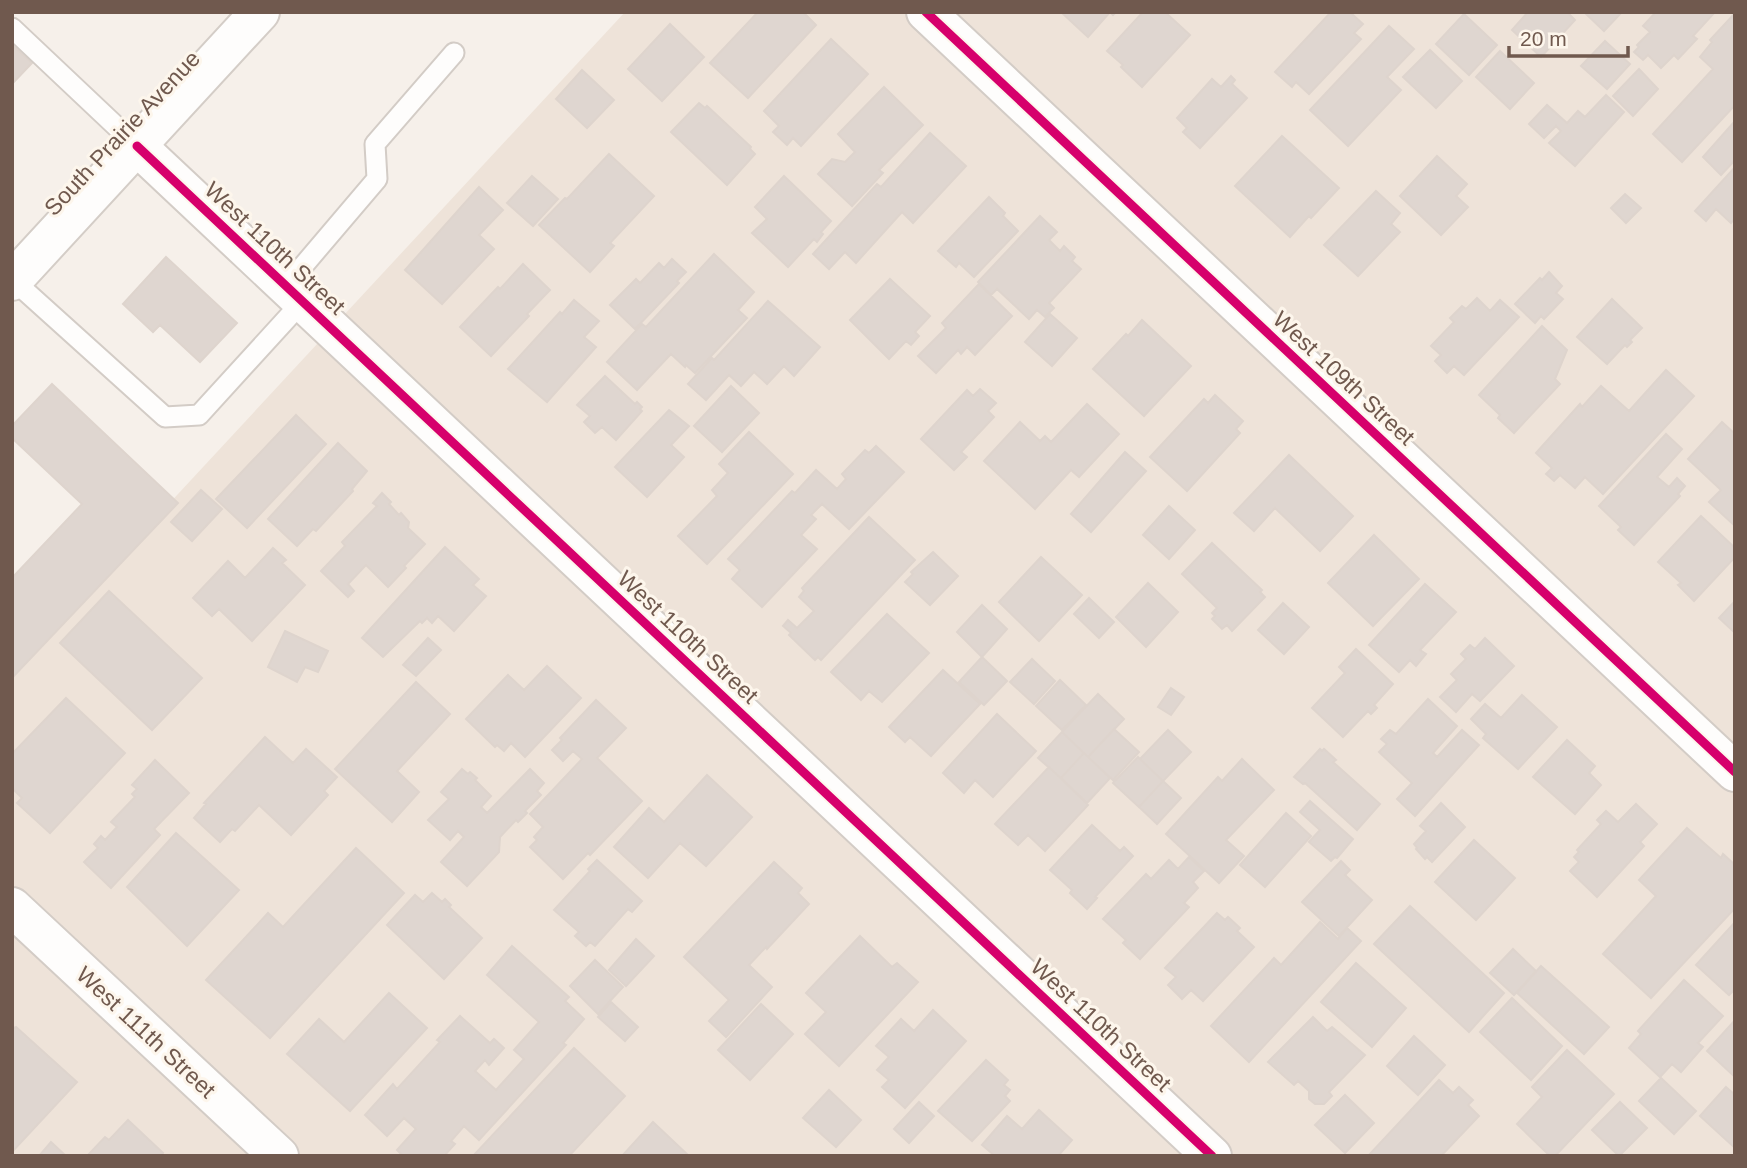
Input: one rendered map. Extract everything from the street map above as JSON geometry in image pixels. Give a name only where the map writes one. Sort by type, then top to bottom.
[{"type":"street","name":"South Prairie Avenue","points":[[13,280],[260,12]]},
{"type":"street","name":"West 109th Street","points":[[926,12],[1735,772]]},
{"type":"street","name":"West 110th Street","points":[[137,146],[1212,1156]]},
{"type":"street","name":"West 111th Street","points":[[12,908],[279,1156]]},
{"type":"lane","points":[[12,28],[137,146]]},
{"type":"lane","points":[[13,280],[165,417],[199,415],[294,293],[377,179],[375,144],[454,53]]},
{"type":"shaded area","points":[[625,12],[1735,12],[1735,1156],[12,1156],[12,673]]},
{"type":"building","points":[[758,12],[803,12],[816,25],[748,98],[710,63]]},
{"type":"building","points":[[1061,12],[1110,12],[1088,37]]},
{"type":"building","points":[[1143,12],[1165,12],[1190,35],[1142,87],[1107,51]]},
{"type":"building","points":[[1331,12],[1354,12],[1352,14],[1363,24],[1354,33],[1361,39],[1309,94],[1296,82],[1292,87],[1275,72]]},
{"type":"building","points":[[1528,12],[1567,12],[1575,20],[1541,57],[1512,30]]},
{"type":"building","points":[[1584,12],[1622,12],[1604,31]]},
{"type":"building","points":[[1656,12],[1715,12],[1693,36],[1697,39],[1678,59],[1674,55],[1661,68],[1648,55],[1643,60],[1634,52],[1650,32],[1643,26]]},
{"type":"building","points":[[1735,13],[1735,105],[1682,162],[1653,134],[1713,69],[1700,57],[1712,42],[1710,40]]},
{"type":"building","points":[[1464,14],[1497,45],[1469,75],[1436,44]]},
{"type":"building","points":[[670,24],[704,57],[662,101],[628,69]]},
{"type":"building","points":[[1389,26],[1414,49],[1387,77],[1401,90],[1348,146],[1310,110]]},
{"type":"building","points":[[831,39],[868,74],[801,146],[793,138],[787,145],[773,132],[779,126],[764,111]]},
{"type":"building","points":[[1605,41],[1630,64],[1607,89],[1581,66]]},
{"type":"building","points":[[12,45],[32,63],[12,84]]},
{"type":"building","points":[[1430,50],[1462,81],[1436,108],[1403,77]]},
{"type":"building","points":[[1500,51],[1534,83],[1510,109],[1476,77]]},
{"type":"building","points":[[1639,69],[1658,89],[1633,116],[1613,96]]},
{"type":"building","points":[[582,70],[614,100],[587,128],[556,99]]},
{"type":"building","points":[[1231,76],[1235,80],[1232,84],[1247,98],[1200,148],[1183,132],[1187,128],[1177,118],[1212,79],[1221,87]]},
{"type":"building","points":[[884,87],[923,125],[879,170],[883,173],[852,206],[818,174],[832,159],[845,162],[855,152],[838,134]]},
{"type":"building","points":[[1606,95],[1624,112],[1575,166],[1549,143],[1561,131],[1556,126],[1544,138],[1529,124],[1547,105],[1567,123],[1578,111],[1585,117]]},
{"type":"building","points":[[699,103],[705,108],[707,106],[751,147],[755,154],[727,185],[671,132]]},
{"type":"building","points":[[1735,121],[1735,160],[1721,175],[1703,157]]},
{"type":"building","points":[[930,133],[966,166],[913,223],[902,212],[856,263],[845,252],[829,269],[813,254],[877,184],[881,187]]},
{"type":"building","points":[[1282,136],[1339,188],[1290,237],[1235,186]]},
{"type":"building","points":[[609,154],[654,196],[610,243],[614,246],[590,272],[539,225]]},
{"type":"building","points":[[1437,156],[1467,184],[1456,196],[1468,207],[1441,235],[1400,196]]},
{"type":"building","points":[[1735,167],[1735,218],[1731,223],[1716,209],[1706,221],[1695,211]]},
{"type":"building","points":[[532,176],[558,199],[533,226],[507,203]]},
{"type":"building","points":[[784,176],[831,221],[821,232],[823,234],[817,242],[814,239],[788,267],[752,233],[767,219],[755,207]]},
{"type":"building","points":[[479,187],[503,210],[479,235],[494,249],[442,304],[405,270]]},
{"type":"building","points":[[1376,191],[1400,213],[1391,224],[1400,232],[1358,276],[1324,245]]},
{"type":"building","points":[[1625,194],[1641,208],[1626,223],[1611,208]]},
{"type":"building","points":[[989,197],[1018,231],[974,277],[959,263],[956,267],[938,251]]},
{"type":"building","points":[[1040,216],[1057,232],[1049,240],[1060,251],[1064,246],[1075,257],[1072,261],[1081,269],[1049,303],[1054,308],[1045,317],[1037,310],[1029,319],[997,289],[991,295],[978,282]]},
{"type":"building","points":[[714,254],[754,292],[738,310],[747,318],[695,373],[671,354],[637,390],[607,362],[642,324],[646,327]]},
{"type":"building","points":[[166,257],[237,323],[200,362],[160,325],[153,332],[123,304]]},
{"type":"building","points":[[672,259],[686,272],[677,281],[679,283],[635,329],[610,305],[636,279],[640,283],[659,263],[664,268]]},
{"type":"building","points":[[523,264],[550,290],[491,356],[460,327]]},
{"type":"building","points":[[1549,272],[1562,286],[1556,293],[1563,299],[1544,319],[1541,316],[1535,323],[1515,304]]},
{"type":"building","points":[[890,279],[930,316],[915,332],[919,336],[911,345],[906,341],[889,359],[850,320]]},
{"type":"building","points":[[979,284],[1012,316],[975,355],[967,347],[961,354],[958,350],[936,373],[918,356],[946,328],[942,323]]},
{"type":"building","points":[[1477,298],[1490,311],[1500,300],[1519,317],[1464,375],[1454,366],[1447,373],[1435,361],[1441,355],[1431,346],[1454,322],[1450,318],[1462,306],[1466,309]]},
{"type":"building","points":[[1612,299],[1642,328],[1630,340],[1632,342],[1627,347],[1625,345],[1607,364],[1577,337]]},
{"type":"building","points":[[574,300],[599,321],[584,337],[596,347],[547,402],[508,369]]},
{"type":"building","points":[[768,301],[820,347],[794,376],[784,366],[767,384],[754,372],[741,386],[729,375],[706,400],[688,384]]},
{"type":"building","points":[[1050,314],[1077,338],[1052,366],[1025,342]]},
{"type":"building","points":[[1142,320],[1191,366],[1144,416],[1093,369]]},
{"type":"building","points":[[1542,326],[1567,350],[1555,379],[1560,384],[1514,433],[1479,395]]},
{"type":"building","points":[[1666,370],[1694,396],[1603,494],[1585,477],[1575,488],[1560,475],[1554,481],[1546,474],[1552,468],[1536,453],[1580,404],[1582,407],[1601,386],[1629,411]]},
{"type":"building","points":[[605,376],[635,404],[637,402],[642,407],[642,411],[616,440],[602,427],[595,433],[584,422],[590,416],[577,405]]},
{"type":"building","points":[[52,384],[178,503],[12,678],[12,578],[82,504],[12,438],[12,426]]},
{"type":"building","points":[[731,386],[759,413],[722,452],[694,426]]},
{"type":"building","points":[[980,389],[996,403],[988,411],[994,417],[961,452],[967,457],[954,470],[921,439],[967,390],[973,396]]},
{"type":"building","points":[[1215,395],[1243,421],[1236,429],[1240,433],[1187,491],[1150,457],[1204,399],[1208,403]]},
{"type":"building","points":[[1087,404],[1119,434],[1079,477],[1071,470],[1035,509],[984,461],[1020,422],[1040,441],[1045,436],[1051,442]]},
{"type":"building","points":[[669,410],[689,426],[671,445],[684,457],[647,497],[615,467]]},
{"type":"building","points":[[296,415],[326,444],[247,528],[216,499]]},
{"type":"building","points":[[1722,422],[1735,434],[1735,526],[1709,502],[1721,490],[1688,459]]},
{"type":"building","points":[[749,432],[793,474],[707,564],[678,536],[717,496],[712,490],[728,473],[719,464]]},
{"type":"building","points":[[1666,434],[1682,449],[1657,477],[1669,487],[1677,478],[1685,486],[1678,494],[1680,496],[1634,545],[1618,530],[1621,527],[1599,506]]},
{"type":"building","points":[[338,443],[367,471],[353,491],[316,531],[313,529],[297,546],[268,519]]},
{"type":"building","points":[[876,446],[904,472],[849,529],[822,504],[811,515],[816,519],[801,535],[817,549],[762,607],[732,579],[740,570],[728,559],[792,491],[795,493],[816,470],[837,489],[846,479],[842,474],[865,450],[869,453]]},
{"type":"building","points":[[1125,452],[1146,471],[1091,532],[1071,514]]},
{"type":"building","points":[[1289,455],[1353,516],[1320,551],[1275,508],[1254,531],[1234,513]]},
{"type":"building","points":[[201,490],[222,509],[192,541],[171,522]]},
{"type":"building","points":[[382,493],[399,515],[401,513],[409,522],[408,528],[425,544],[388,587],[366,565],[348,584],[354,591],[348,597],[321,571],[345,546],[342,542],[377,506],[373,503]]},
{"type":"building","points":[[1169,506],[1195,530],[1169,559],[1143,535]]},
{"type":"building","points":[[1701,516],[1735,548],[1735,557],[1694,601],[1678,585],[1681,583],[1658,562]]},
{"type":"building","points":[[869,517],[915,560],[821,660],[818,657],[815,660],[783,626],[788,620],[797,628],[814,611],[799,597],[804,591],[802,588]]},
{"type":"building","points":[[1374,535],[1419,579],[1373,626],[1328,583]]},
{"type":"building","points":[[1212,543],[1262,590],[1260,592],[1265,597],[1232,631],[1227,625],[1222,629],[1212,619],[1215,616],[1212,613],[1217,608],[1182,574]]},
{"type":"building","points":[[445,547],[479,579],[473,585],[486,596],[454,631],[438,616],[432,623],[427,618],[422,623],[420,621],[383,657],[362,638]]},
{"type":"building","points":[[273,548],[286,560],[282,563],[305,585],[252,641],[219,609],[212,616],[193,598],[228,561],[245,578]]},
{"type":"building","points":[[933,552],[958,576],[930,605],[905,582],[913,574],[911,572]]},
{"type":"building","points":[[1041,557],[1082,595],[1039,641],[999,602]]},
{"type":"building","points":[[1148,583],[1178,612],[1146,647],[1116,617]]},
{"type":"building","points":[[1425,584],[1456,612],[1420,650],[1426,654],[1416,666],[1410,660],[1399,672],[1369,645]]},
{"type":"building","points":[[109,591],[202,678],[152,730],[60,643]]},
{"type":"building","points":[[1089,598],[1114,622],[1099,638],[1074,614]]},
{"type":"building","points":[[1735,601],[1735,633],[1719,618]]},
{"type":"building","points":[[1283,603],[1309,627],[1284,654],[1258,630]]},
{"type":"building","points":[[982,605],[1007,629],[982,657],[957,632]]},
{"type":"building","points":[[887,614],[929,653],[882,702],[869,691],[861,700],[831,672]]},
{"type":"building","points":[[285,631],[328,651],[318,672],[305,667],[297,682],[268,667]]},
{"type":"building","points":[[428,638],[441,650],[416,676],[403,665]]},
{"type":"building","points":[[1485,638],[1514,666],[1480,701],[1472,694],[1456,712],[1440,697],[1457,680],[1451,674],[1466,659],[1461,654],[1470,645],[1475,649]]},
{"type":"building","points":[[1356,649],[1393,684],[1374,705],[1377,708],[1371,714],[1368,711],[1343,737],[1312,708],[1345,673],[1339,667]]},
{"type":"building","points":[[982,657],[1007,681],[984,705],[959,682]]},
{"type":"building","points":[[1032,659],[1055,681],[1034,704],[1010,682]]},
{"type":"building","points":[[547,666],[581,698],[525,757],[511,743],[504,751],[497,745],[495,747],[466,719],[508,675],[524,690]]},
{"type":"building","points":[[943,670],[980,704],[931,756],[910,737],[905,742],[889,727]]},
{"type":"building","points":[[1060,680],[1086,705],[1062,730],[1036,706]]},
{"type":"building","points":[[416,682],[450,714],[397,771],[419,792],[392,822],[335,769]]},
{"type":"building","points":[[1171,688],[1184,697],[1171,715],[1158,707]]},
{"type":"building","points":[[1098,694],[1124,719],[1088,757],[1062,732]]},
{"type":"building","points":[[1522,695],[1557,727],[1518,769],[1483,738],[1486,734],[1471,719],[1485,704],[1501,718]]},
{"type":"building","points":[[66,698],[125,753],[50,833],[17,803],[22,798],[12,788],[12,754]]},
{"type":"building","points":[[1428,699],[1457,726],[1433,753],[1437,757],[1462,730],[1479,745],[1415,816],[1397,799],[1412,783],[1379,752],[1387,744],[1381,739],[1390,730],[1396,734]]},
{"type":"building","points":[[596,700],[626,728],[597,758],[642,801],[563,879],[530,847],[543,827],[530,814],[582,759],[573,751],[563,761],[552,750]]},
{"type":"building","points":[[997,714],[1036,751],[993,797],[975,780],[964,793],[943,773]]},
{"type":"building","points":[[1114,729],[1139,752],[1113,780],[1088,757]]},
{"type":"building","points":[[1168,730],[1191,752],[1163,781],[1140,759]]},
{"type":"building","points":[[1062,732],[1084,753],[1061,778],[1038,758]]},
{"type":"building","points":[[265,737],[293,763],[306,749],[337,777],[324,791],[328,795],[291,835],[259,805],[235,831],[232,829],[220,842],[194,818],[206,804],[204,803]]},
{"type":"building","points":[[1567,740],[1595,766],[1589,773],[1601,785],[1575,814],[1533,777]]},
{"type":"building","points":[[1320,749],[1324,749],[1336,760],[1333,762],[1380,804],[1357,830],[1305,783],[1294,777]]},
{"type":"building","points":[[1084,753],[1110,778],[1087,803],[1061,778]]},
{"type":"building","points":[[1138,757],[1163,781],[1139,807],[1113,783]]},
{"type":"building","points":[[1242,759],[1274,790],[1226,840],[1244,856],[1219,883],[1166,834],[1218,777],[1222,781]]},
{"type":"building","points":[[155,760],[189,793],[154,829],[160,835],[111,888],[84,862],[98,848],[94,844],[101,836],[105,840],[117,827],[111,822],[135,797],[132,794],[137,789],[132,785]]},
{"type":"building","points":[[1049,767],[1088,805],[1045,851],[1028,835],[1018,845],[995,824]]},
{"type":"building","points":[[462,769],[477,778],[475,780],[491,796],[481,807],[487,813],[530,769],[544,783],[537,791],[541,795],[525,811],[527,813],[500,837],[499,852],[467,886],[441,862],[464,837],[458,831],[450,840],[428,820],[449,799],[441,792]]},
{"type":"building","points":[[707,775],[752,817],[706,866],[680,843],[648,878],[614,847],[649,808],[664,822]]},
{"type":"building","points":[[1163,781],[1181,798],[1157,824],[1139,807]]},
{"type":"building","points":[[1310,801],[1353,839],[1337,858],[1331,861],[1309,842],[1320,830],[1300,812]]},
{"type":"building","points":[[1441,803],[1465,827],[1432,862],[1427,857],[1425,859],[1414,844],[1426,831],[1420,826]]},
{"type":"building","points":[[1636,804],[1657,824],[1640,842],[1644,846],[1597,897],[1570,871],[1579,862],[1574,857],[1579,852],[1577,850],[1601,824],[1597,820],[1606,811],[1618,822]]},
{"type":"building","points":[[1286,813],[1311,836],[1265,887],[1240,865]]},
{"type":"building","points":[[1092,825],[1120,851],[1124,847],[1133,856],[1087,909],[1070,893],[1072,890],[1050,870]]},
{"type":"building","points":[[1687,828],[1721,858],[1723,854],[1735,865],[1735,908],[1651,998],[1603,954],[1656,896],[1639,880]]},
{"type":"building","points":[[176,833],[239,890],[187,946],[127,887]]},
{"type":"building","points":[[1474,840],[1515,878],[1476,920],[1435,882]]},
{"type":"building","points":[[356,848],[404,893],[270,1038],[206,980],[268,913],[283,927]]},
{"type":"building","points":[[1189,857],[1204,871],[1193,882],[1198,888],[1184,903],[1189,907],[1140,959],[1123,943],[1126,940],[1103,919],[1146,874],[1151,879],[1169,860],[1178,869]]},
{"type":"building","points":[[597,860],[642,901],[632,912],[628,909],[595,946],[590,942],[586,946],[575,936],[579,932],[554,910]]},
{"type":"building","points":[[1341,861],[1350,870],[1345,875],[1372,900],[1339,936],[1302,902]]},
{"type":"building","points":[[774,862],[802,888],[798,893],[809,904],[749,965],[772,987],[726,1037],[709,1021],[729,1000],[684,957]]},
{"type":"building","points":[[432,893],[442,902],[445,899],[451,905],[449,907],[482,938],[444,979],[387,925],[415,895],[423,902]]},
{"type":"building","points":[[1410,906],[1504,993],[1469,1032],[1374,944]]},
{"type":"building","points":[[1217,913],[1225,920],[1228,917],[1240,928],[1237,931],[1254,947],[1203,1001],[1191,990],[1182,999],[1168,985],[1176,977],[1165,968]]},
{"type":"building","points":[[1320,922],[1338,939],[1347,928],[1361,941],[1249,1062],[1211,1026],[1274,958],[1281,965]]},
{"type":"building","points":[[1735,922],[1735,989],[1729,995],[1696,965]]},
{"type":"building","points":[[860,936],[892,967],[897,963],[918,982],[839,1066],[805,1034],[826,1012],[806,993]]},
{"type":"building","points":[[636,939],[654,956],[626,986],[609,970]]},
{"type":"building","points":[[512,946],[569,997],[565,1001],[584,1019],[563,1043],[566,1045],[479,1140],[464,1126],[451,1141],[455,1144],[444,1156],[403,1156],[397,1150],[416,1129],[404,1118],[387,1136],[365,1115],[393,1084],[397,1089],[460,1016],[490,1043],[494,1039],[504,1048],[489,1065],[485,1060],[475,1071],[496,1090],[524,1059],[514,1050],[539,1022],[487,975]]},
{"type":"building","points":[[1513,949],[1536,971],[1514,995],[1490,973]]},
{"type":"building","points":[[595,960],[623,987],[598,1014],[570,986]]},
{"type":"building","points":[[1356,963],[1406,1008],[1372,1047],[1321,1002]]},
{"type":"building","points":[[1541,966],[1609,1027],[1584,1054],[1517,993]]},
{"type":"building","points":[[1684,980],[1723,1016],[1698,1043],[1703,1047],[1681,1072],[1672,1064],[1660,1077],[1629,1048],[1641,1034],[1638,1031]]},
{"type":"building","points":[[389,993],[427,1028],[350,1111],[287,1054],[319,1019],[344,1042]]},
{"type":"building","points":[[1512,998],[1562,1046],[1531,1080],[1480,1032]]},
{"type":"building","points":[[611,1002],[638,1027],[625,1041],[598,1017]]},
{"type":"building","points":[[761,1004],[793,1034],[750,1080],[718,1050]]},
{"type":"building","points":[[933,1010],[966,1041],[905,1108],[882,1087],[889,1080],[877,1070],[889,1057],[876,1046],[901,1019],[914,1031]]},
{"type":"building","points":[[1313,1017],[1327,1031],[1332,1027],[1365,1055],[1329,1092],[1332,1096],[1324,1104],[1315,1104],[1309,1099],[1309,1091],[1298,1081],[1294,1085],[1268,1062]]},
{"type":"building","points":[[1735,1020],[1735,1075],[1734,1076],[1707,1051]]},
{"type":"building","points":[[12,1026],[77,1082],[12,1152]]},
{"type":"building","points":[[1414,1036],[1445,1065],[1418,1095],[1387,1066]]},
{"type":"building","points":[[574,1048],[625,1096],[569,1156],[473,1156]]},
{"type":"building","points":[[1567,1050],[1614,1094],[1555,1156],[1550,1156],[1517,1124],[1542,1097],[1532,1087]]},
{"type":"building","points":[[986,1060],[1008,1080],[1004,1085],[1010,1090],[1005,1096],[1010,1101],[972,1141],[938,1111]]},
{"type":"building","points":[[1661,1078],[1696,1111],[1674,1134],[1639,1101]]},
{"type":"building","points":[[1439,1080],[1453,1093],[1459,1087],[1473,1100],[1468,1105],[1479,1116],[1441,1156],[1368,1156]]},
{"type":"building","points":[[1726,1087],[1735,1095],[1735,1148],[1700,1116]]},
{"type":"building","points":[[829,1090],[861,1120],[836,1147],[803,1118]]},
{"type":"building","points":[[1345,1095],[1374,1123],[1345,1153],[1315,1125]]},
{"type":"building","points":[[919,1102],[934,1116],[909,1143],[894,1129]]},
{"type":"building","points":[[1620,1102],[1647,1128],[1619,1156],[1592,1130]]},
{"type":"building","points":[[1039,1110],[1072,1140],[1058,1156],[995,1156],[982,1145],[1007,1116],[1022,1129]]},
{"type":"building","points":[[128,1120],[163,1153],[161,1156],[87,1156],[105,1137],[109,1140]]},
{"type":"building","points":[[653,1122],[689,1156],[622,1156]]},
{"type":"building","points":[[51,1142],[66,1156],[39,1156]]},
{"type":"cycle path","points":[[926,12],[1735,772]]},
{"type":"cycle path","points":[[137,146],[1212,1156]]}]
